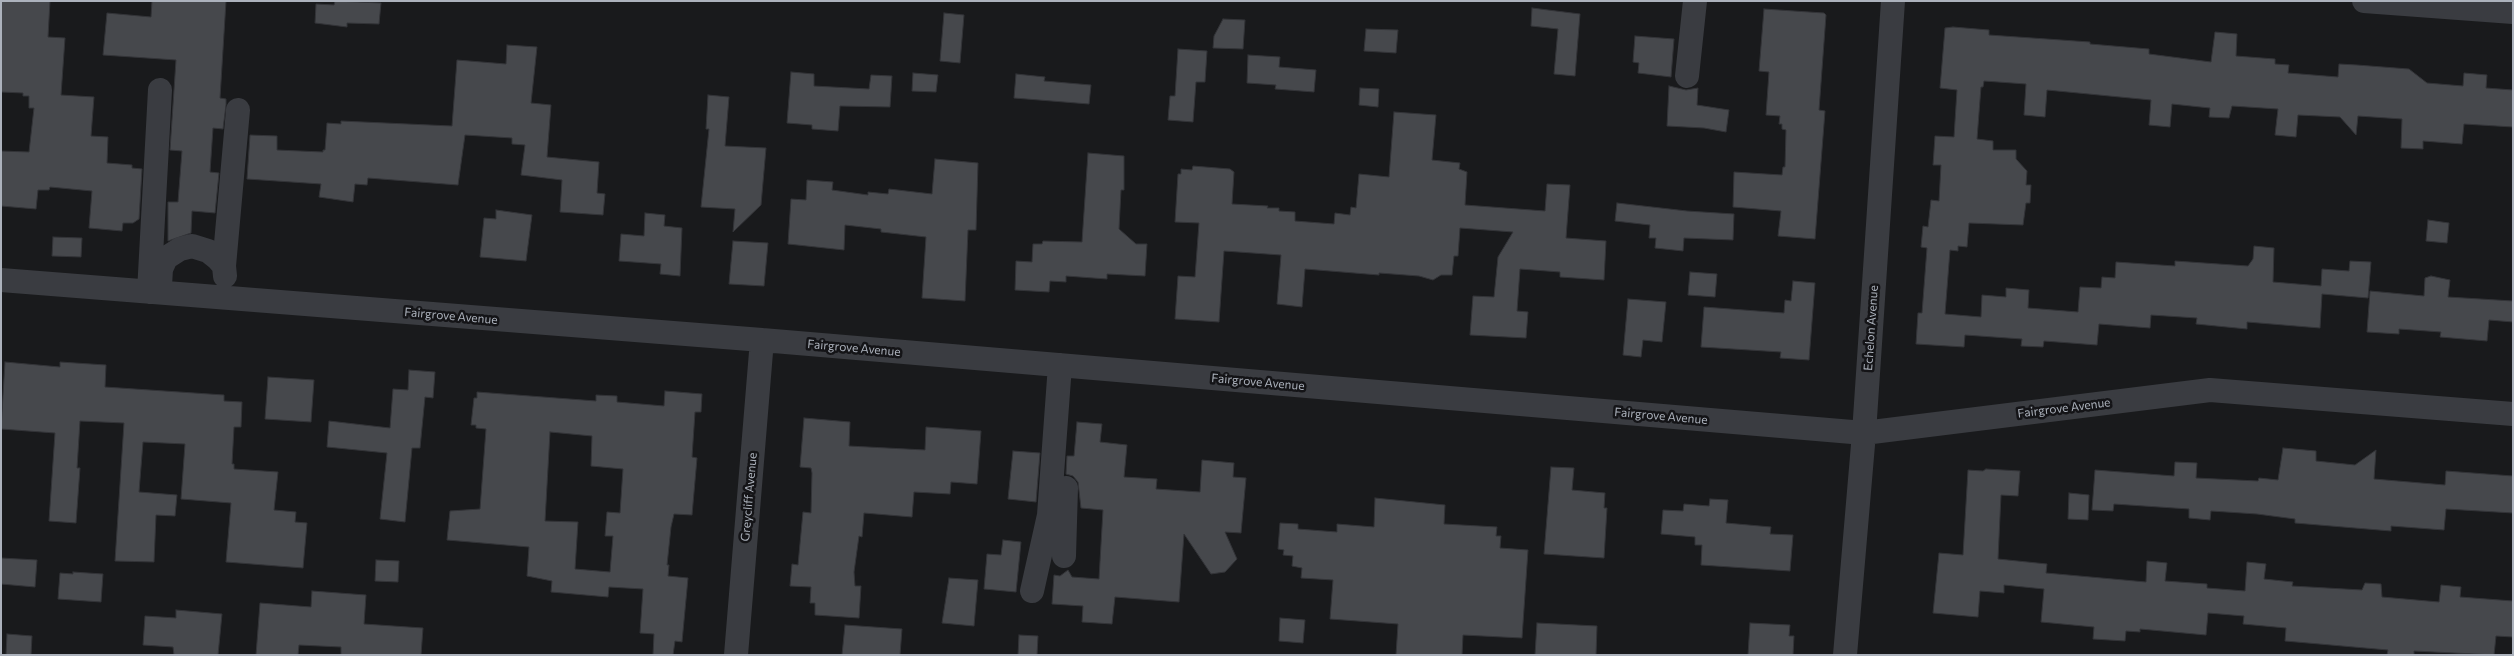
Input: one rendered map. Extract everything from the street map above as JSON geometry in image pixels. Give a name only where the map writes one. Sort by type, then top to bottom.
[{"type":"street","points":[[1687,76],[1695,1]]},
{"type":"street","name":"Echelon Avenue","points":[[1845,655],[1864,433],[1893,1]]},
{"type":"street","points":[[2364,1],[2513,12]]},
{"type":"street","points":[[154,292],[160,90]]},
{"type":"street","points":[[224,298],[224,266],[238,110]]},
{"type":"street","points":[[154,292],[166,258],[180,249],[192,246],[208,251],[224,266]]},
{"type":"street","name":"Fairgrove Avenue","points":[[1,280],[762,340],[1864,433],[2210,390],[2513,414]]},
{"type":"street","name":"Greycliff Avenue","points":[[736,655],[762,340]]},
{"type":"street","points":[[1060,365],[1070,397],[1064,556]]},
{"type":"street","points":[[1032,590],[1049,515],[1060,365]]},
{"type":"building","points":[[1,1],[50,1],[48,37],[65,38],[61,95],[94,97],[91,136],[108,137],[107,163],[132,165],[132,168],[142,169],[139,219],[133,223],[123,223],[122,231],[89,228],[92,191],[50,187],[49,190],[38,190],[36,209],[1,206],[1,151],[29,152],[34,108],[29,108],[29,96],[23,96],[23,93],[1,92]]},
{"type":"building","points":[[152,1],[226,1],[220,98],[226,99],[226,105],[223,129],[213,128],[210,172],[219,173],[215,213],[192,211],[191,233],[168,241],[168,202],[178,202],[182,151],[170,150],[176,60],[103,55],[107,13],[151,17]]},
{"type":"building","points":[[335,1],[381,3],[379,24],[347,23],[347,27],[315,23],[316,4],[334,5]]},
{"type":"building","points":[[1532,8],[1580,14],[1575,76],[1554,74],[1558,29],[1531,26]]},
{"type":"building","points":[[1764,9],[1824,13],[1826,15],[1819,110],[1825,111],[1815,239],[1778,236],[1781,211],[1733,207],[1734,172],[1782,175],[1783,167],[1785,167],[1786,130],[1782,129],[1782,124],[1779,124],[1780,116],[1766,115],[1769,72],[1759,71]]},
{"type":"building","points":[[944,13],[964,15],[960,63],[940,61]]},
{"type":"building","points":[[1223,19],[1245,20],[1243,49],[1213,48],[1214,36]]},
{"type":"building","points":[[1945,28],[1989,30],[1989,35],[2090,42],[2090,44],[2149,49],[2149,54],[2211,62],[2215,32],[2237,34],[2236,56],[2275,59],[2275,64],[2289,65],[2288,73],[2338,77],[2339,64],[2357,65],[2409,69],[2427,83],[2463,86],[2464,73],[2487,75],[2486,88],[2513,90],[2513,127],[2464,124],[2462,144],[2423,141],[2423,149],[2401,148],[2402,119],[2358,116],[2356,135],[2340,117],[2298,115],[2296,137],[2275,135],[2278,109],[2232,106],[2229,118],[2209,117],[2210,108],[2172,104],[2170,127],[2149,125],[2151,100],[2047,90],[2045,117],[2024,115],[2026,84],[1984,81],[1983,87],[1981,87],[1977,139],[1993,141],[1993,150],[2016,150],[2016,159],[2027,171],[2026,185],[2031,185],[2030,203],[2026,203],[2023,225],[1969,223],[1967,247],[1958,246],[1958,251],[1950,250],[1945,314],[1981,317],[1982,295],[2006,297],[2006,288],[2029,290],[2028,308],[2078,312],[2080,287],[2101,288],[2102,277],[2115,278],[2116,262],[2175,266],[2175,261],[2248,266],[2253,259],[2254,246],[2274,248],[2273,282],[2321,286],[2322,269],[2349,271],[2350,261],[2371,262],[2368,298],[2322,294],[2320,328],[2247,322],[2247,329],[2196,324],[2197,318],[2151,315],[2150,328],[2099,324],[2097,345],[2044,341],[2043,347],[2021,346],[2022,339],[1965,335],[1964,347],[1916,344],[1918,313],[1922,313],[1927,248],[1921,247],[1923,226],[1928,227],[1931,200],[1939,201],[1941,165],[1933,165],[1935,136],[1954,137],[1957,90],[1940,88]]},
{"type":"building","points":[[1366,29],[1398,30],[1396,53],[1364,51]]},
{"type":"building","points":[[1635,36],[1674,39],[1671,77],[1638,73],[1639,63],[1633,62]]},
{"type":"building","points":[[507,45],[537,47],[531,103],[551,105],[547,157],[599,162],[597,193],[605,194],[603,215],[560,212],[562,180],[521,175],[525,145],[512,144],[512,138],[465,135],[458,185],[368,178],[367,185],[355,184],[353,202],[319,197],[321,184],[247,179],[250,135],[277,136],[277,150],[323,152],[325,150],[327,123],[341,124],[341,121],[452,126],[457,60],[506,64]]},
{"type":"building","points":[[1178,49],[1207,51],[1205,82],[1196,82],[1193,122],[1168,120],[1170,96],[1175,96]]},
{"type":"building","points":[[1248,55],[1280,57],[1279,67],[1316,70],[1314,92],[1275,89],[1276,85],[1247,83]]},
{"type":"building","points":[[791,72],[814,74],[814,86],[869,89],[871,75],[892,76],[890,107],[840,106],[838,131],[812,129],[812,125],[787,123]]},
{"type":"building","points":[[913,73],[938,75],[936,92],[912,91]]},
{"type":"building","points":[[1016,74],[1045,77],[1044,81],[1091,85],[1089,104],[1014,98]]},
{"type":"building","points":[[1669,86],[1686,90],[1698,88],[1697,105],[1729,110],[1726,132],[1704,128],[1667,126]]},
{"type":"building","points":[[1360,88],[1379,89],[1378,107],[1359,105]]},
{"type":"building","points":[[708,95],[729,97],[725,146],[766,148],[761,205],[733,232],[735,209],[701,207],[709,129],[706,129]]},
{"type":"building","points":[[1394,112],[1436,115],[1432,160],[1460,163],[1459,169],[1467,172],[1465,205],[1545,211],[1547,184],[1570,185],[1566,238],[1606,241],[1604,280],[1560,277],[1560,272],[1520,269],[1517,311],[1528,312],[1526,338],[1470,335],[1473,296],[1494,297],[1498,257],[1513,232],[1460,228],[1458,256],[1454,256],[1452,275],[1441,275],[1433,280],[1419,276],[1305,269],[1302,307],[1277,304],[1281,255],[1224,251],[1219,322],[1175,319],[1178,276],[1195,277],[1199,223],[1175,222],[1178,174],[1181,174],[1181,169],[1192,170],[1193,166],[1230,169],[1234,172],[1232,204],[1279,208],[1279,211],[1295,212],[1295,221],[1334,224],[1335,213],[1350,215],[1351,207],[1356,208],[1359,174],[1389,177]]},
{"type":"building","points":[[1088,153],[1124,156],[1124,190],[1121,190],[1119,229],[1136,244],[1147,244],[1145,276],[1107,274],[1107,279],[1066,276],[1066,282],[1050,281],[1049,292],[1015,290],[1016,261],[1032,262],[1033,244],[1042,244],[1043,241],[1082,242]]},
{"type":"building","points":[[935,159],[978,163],[976,230],[968,230],[965,301],[922,298],[926,237],[881,232],[881,229],[845,225],[844,250],[788,244],[791,199],[806,200],[807,180],[833,182],[832,190],[868,195],[868,192],[888,194],[889,189],[932,194]]},
{"type":"building","points":[[1617,203],[1734,214],[1733,240],[1684,238],[1683,251],[1655,248],[1656,238],[1649,238],[1650,225],[1615,221]]},
{"type":"building","points":[[496,210],[532,215],[526,261],[480,257],[484,218],[496,219]]},
{"type":"building","points":[[645,213],[665,215],[664,226],[682,228],[680,276],[660,274],[661,264],[619,261],[621,234],[644,236]]},
{"type":"building","points":[[2428,220],[2449,223],[2447,243],[2426,241]]},
{"type":"building","points":[[53,237],[82,238],[81,257],[52,256]]},
{"type":"building","points":[[733,241],[768,243],[764,286],[729,284]]},
{"type":"building","points":[[1690,272],[1717,274],[1715,297],[1688,295]]},
{"type":"building","points":[[2431,276],[2450,280],[2448,297],[2513,301],[2513,322],[2489,320],[2487,341],[2440,337],[2441,332],[2399,329],[2399,334],[2367,332],[2370,291],[2424,296],[2425,278]]},
{"type":"building","points":[[1793,281],[1815,283],[1809,360],[1780,358],[1781,352],[1701,347],[1704,307],[1784,313],[1785,300],[1791,301]]},
{"type":"building","points":[[1628,299],[1666,302],[1662,342],[1643,340],[1641,357],[1623,355]]},
{"type":"building","points":[[5,362],[60,367],[60,362],[106,365],[105,387],[224,395],[224,401],[242,402],[241,427],[234,427],[232,464],[234,464],[234,469],[278,472],[274,510],[296,512],[295,522],[307,523],[303,568],[226,562],[231,503],[181,499],[185,444],[143,442],[139,492],[177,495],[175,516],[156,515],[154,562],[115,561],[124,423],[80,421],[77,468],[80,468],[76,523],[49,521],[55,433],[1,429]]},
{"type":"building","points":[[409,370],[435,372],[433,398],[425,397],[420,448],[412,448],[405,522],[380,519],[387,453],[327,447],[329,421],[390,428],[393,389],[408,390]]},
{"type":"building","points":[[268,377],[314,380],[311,422],[265,419]]},
{"type":"building","points":[[665,391],[702,394],[701,412],[695,412],[692,457],[697,458],[692,515],[674,514],[671,527],[667,565],[669,565],[668,576],[688,578],[682,642],[675,641],[673,655],[653,655],[654,634],[640,633],[643,589],[609,587],[608,597],[551,592],[552,581],[527,576],[529,547],[447,540],[450,511],[480,509],[486,429],[476,428],[476,425],[471,425],[474,398],[477,398],[477,392],[596,401],[596,395],[617,396],[617,402],[664,406]],"holes":[[[550,432],[592,436],[591,466],[623,469],[620,513],[607,512],[605,536],[613,536],[610,572],[575,569],[578,522],[545,521]]]},
{"type":"building","points":[[804,418],[850,422],[849,446],[925,450],[926,427],[981,431],[977,484],[951,482],[950,494],[914,492],[912,517],[864,513],[862,537],[859,536],[854,572],[855,586],[861,586],[859,618],[815,615],[815,603],[810,603],[811,587],[790,586],[792,564],[798,565],[803,512],[811,513],[811,468],[800,467]]},
{"type":"building","points":[[1077,422],[1102,424],[1100,442],[1127,445],[1124,477],[1157,479],[1156,489],[1200,492],[1202,460],[1234,463],[1233,477],[1246,478],[1241,533],[1225,532],[1237,559],[1225,572],[1211,574],[1184,534],[1179,602],[1115,597],[1112,624],[1082,622],[1083,606],[1052,604],[1054,575],[1060,576],[1068,570],[1072,577],[1099,579],[1103,510],[1081,508],[1078,482],[1073,476],[1066,474],[1067,456],[1074,456]]},
{"type":"building","points":[[2283,448],[2316,451],[2316,461],[2355,465],[2376,450],[2374,479],[2445,485],[2446,471],[2513,476],[2513,513],[2446,509],[2444,530],[2391,526],[2391,531],[2295,523],[2295,519],[2211,511],[2210,520],[2189,518],[2189,509],[2114,504],[2113,511],[2092,510],[2095,470],[2174,476],[2175,462],[2197,463],[2196,478],[2258,481],[2259,478],[2278,480]]},
{"type":"building","points":[[1013,451],[1040,453],[1036,502],[1008,499]]},
{"type":"building","points":[[1551,467],[1574,468],[1572,490],[1605,493],[1604,508],[1607,508],[1604,558],[1544,554]]},
{"type":"building","points":[[1986,469],[2020,471],[2018,496],[2001,495],[1998,559],[2047,564],[2046,573],[2146,582],[2147,561],[2167,563],[2165,581],[2207,584],[2207,588],[2245,591],[2247,562],[2266,564],[2264,579],[2293,582],[2292,586],[2362,590],[2365,583],[2381,584],[2382,597],[2439,602],[2441,585],[2461,587],[2460,597],[2513,601],[2513,637],[2496,636],[2494,655],[2414,651],[2414,655],[2387,655],[2388,650],[2285,641],[2286,628],[2243,624],[2244,616],[2208,613],[2206,635],[2140,629],[2140,632],[2126,631],[2125,641],[2093,639],[2094,627],[2041,622],[2044,589],[2004,585],[2004,593],[1980,591],[1978,617],[1933,613],[1939,553],[1963,555],[1968,470],[1983,471]]},
{"type":"building","points":[[2069,493],[2089,495],[2088,520],[2068,519]]},
{"type":"building","points":[[1375,498],[1445,505],[1444,524],[1497,527],[1496,536],[1501,536],[1500,548],[1528,550],[1522,638],[1463,635],[1462,655],[1396,655],[1398,624],[1330,619],[1333,580],[1301,578],[1302,568],[1292,566],[1293,556],[1283,555],[1284,550],[1278,549],[1280,523],[1298,524],[1298,529],[1337,532],[1337,524],[1374,527]]},
{"type":"building","points":[[1710,499],[1728,500],[1726,523],[1771,527],[1770,534],[1793,535],[1790,571],[1701,565],[1702,545],[1695,545],[1695,537],[1661,534],[1663,510],[1683,511],[1684,504],[1709,506]]},
{"type":"building","points":[[1003,540],[1021,542],[1016,592],[984,589],[987,554],[1001,555]]},
{"type":"building","points":[[1,558],[37,560],[35,587],[1,584]]},
{"type":"building","points":[[376,560],[399,561],[398,582],[375,581]]},
{"type":"building","points":[[73,572],[103,574],[101,602],[58,599],[60,573],[73,574]]},
{"type":"building","points":[[949,578],[978,580],[974,626],[942,623]]},
{"type":"building","points":[[312,591],[366,595],[364,624],[423,628],[421,655],[341,655],[341,647],[299,645],[298,655],[256,655],[260,603],[311,607]]},
{"type":"building","points":[[176,610],[222,614],[218,655],[174,655],[173,647],[143,645],[145,616],[176,618]]},
{"type":"building","points":[[1280,618],[1305,620],[1303,643],[1279,641]]},
{"type":"building","points":[[1537,623],[1597,626],[1596,655],[1535,655]]},
{"type":"building","points":[[1750,623],[1790,625],[1789,636],[1794,636],[1793,655],[1748,655]]},
{"type":"building","points":[[845,625],[902,629],[900,655],[842,655]]},
{"type":"building","points":[[7,634],[32,636],[31,655],[6,655]]},
{"type":"building","points":[[1019,635],[1038,636],[1037,655],[1018,655]]}]
